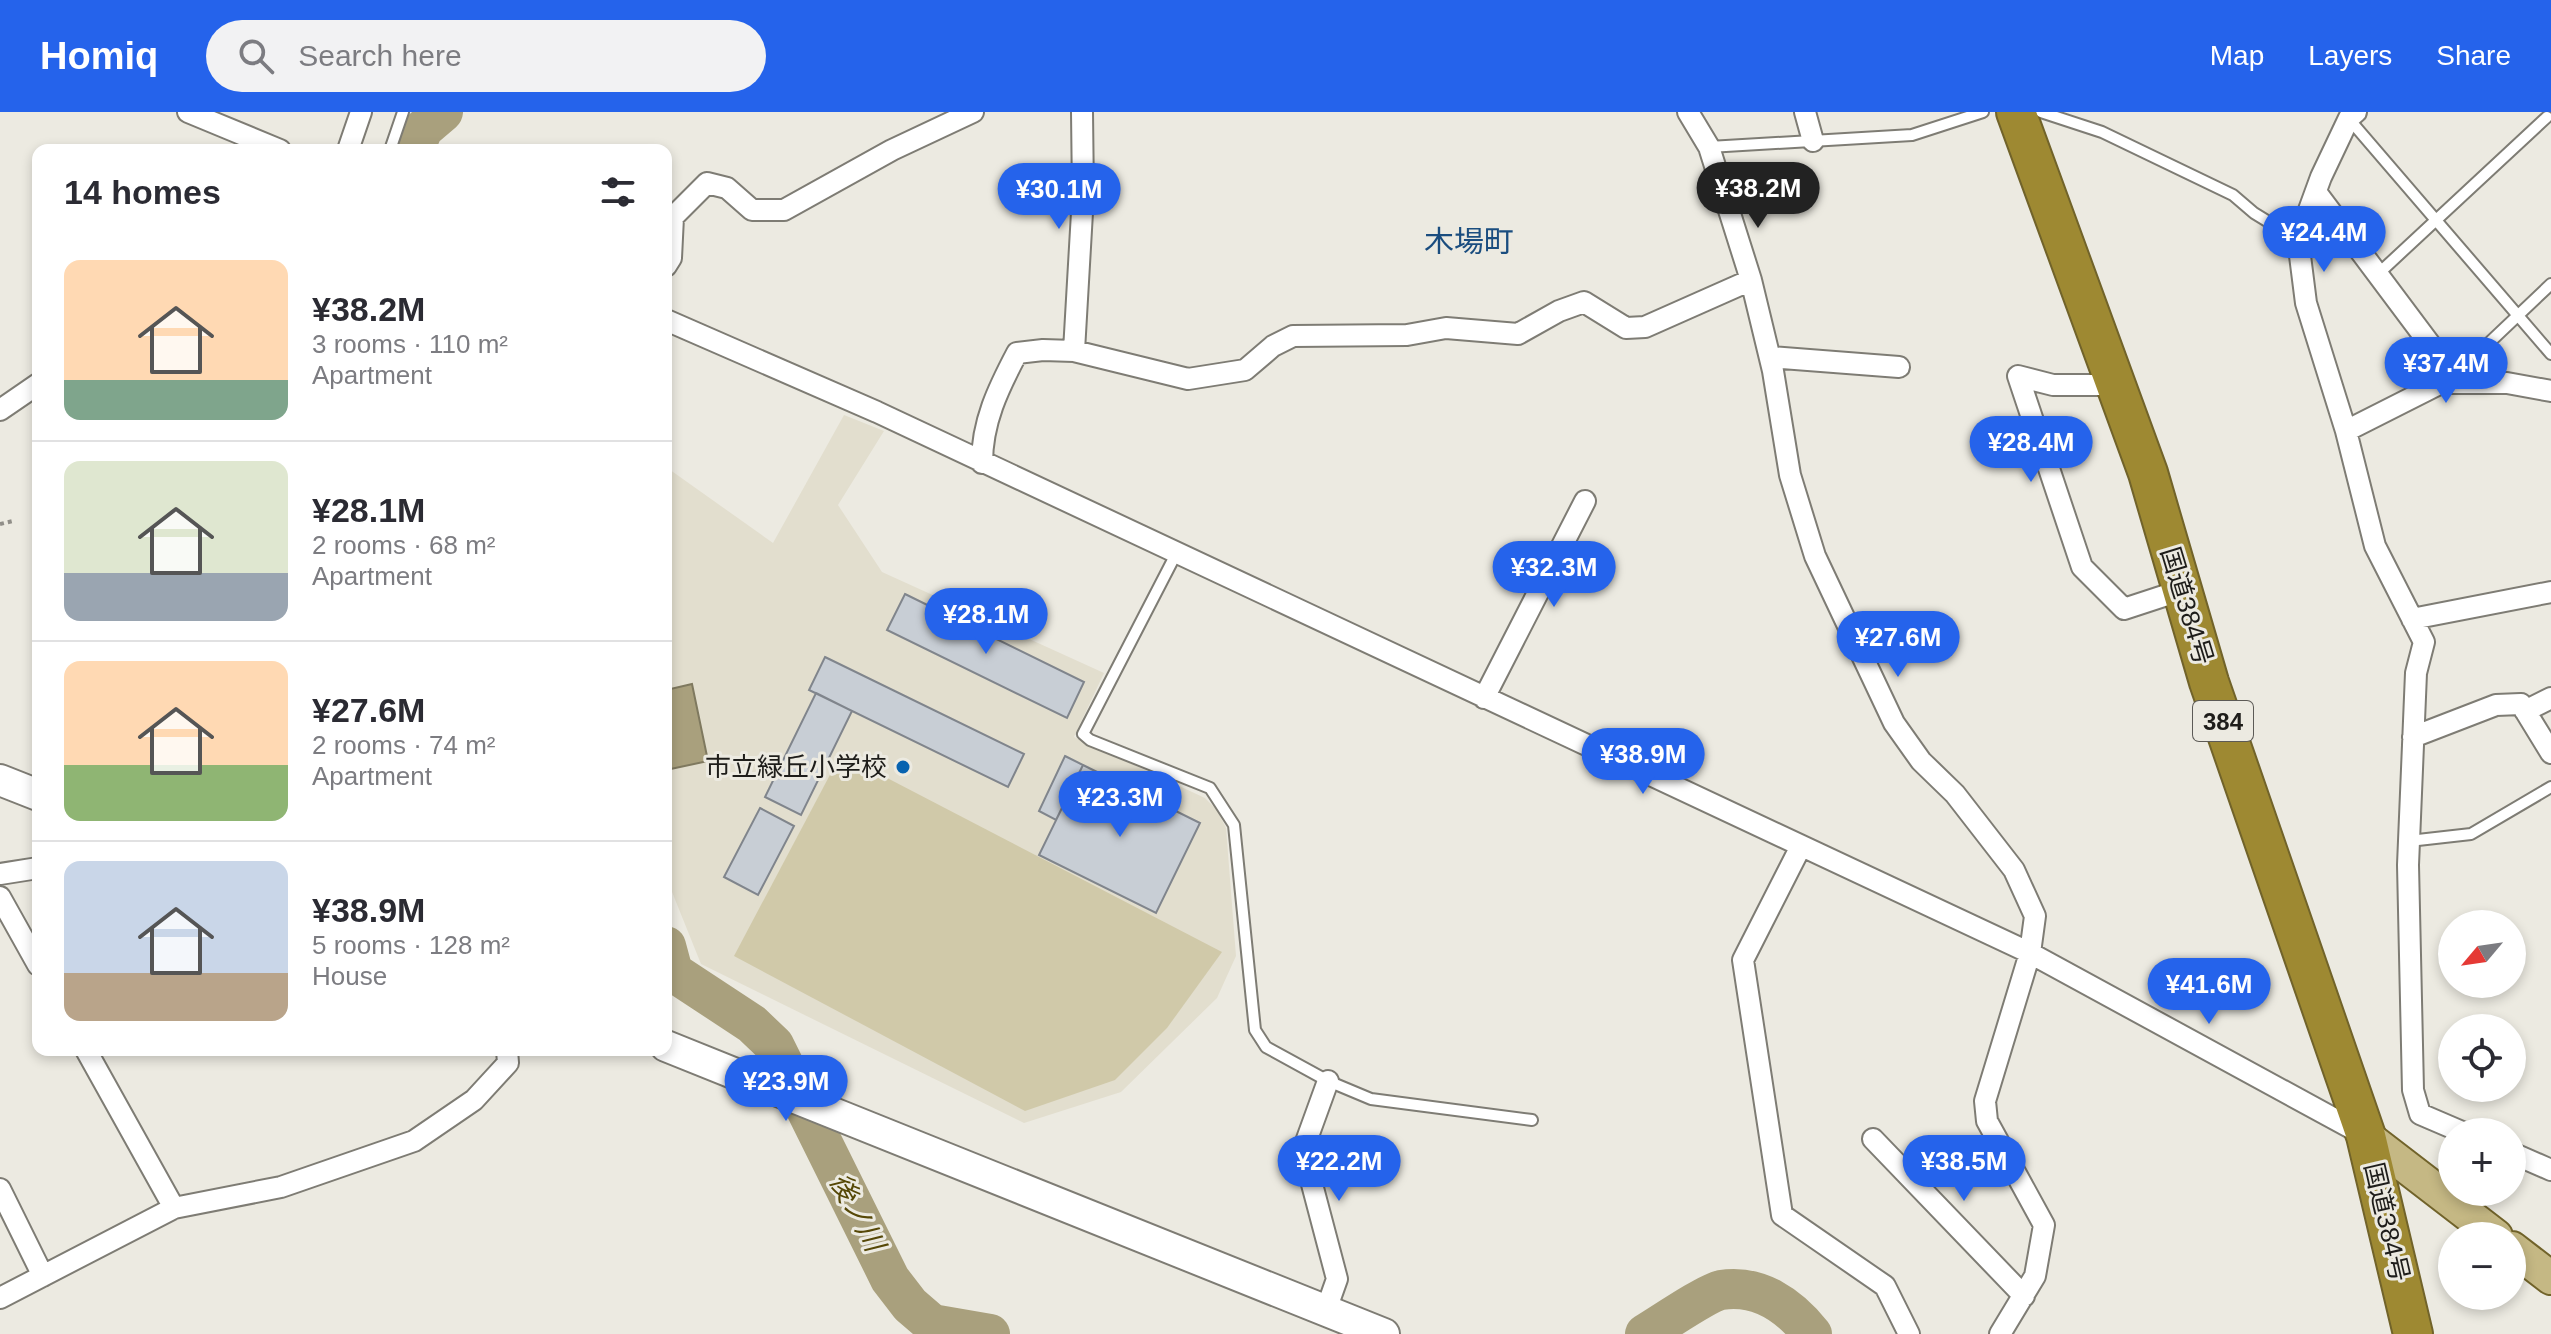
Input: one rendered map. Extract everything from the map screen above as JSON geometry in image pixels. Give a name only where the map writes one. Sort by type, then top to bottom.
[{"type":"highway","name":"国道384号","points":[[2016,112],[2148,473],[2209,682],[2366,1136],[2413,1334]]},
{"type":"main road","points":[[2366,1136],[2478,1222]]},
{"type":"main road","points":[[2526,1257],[2549,1272]]},
{"type":"street","points":[[188,112],[242,142]]},
{"type":"street","points":[[350,144],[361,112]]},
{"type":"street","points":[[672,238],[673,217],[707,183],[727,188],[752,210],[784,210],[892,150],[973,112]]},
{"type":"street","points":[[1074,351],[1083,195],[1082,112]]},
{"type":"street","points":[[1688,112],[1709,147],[1751,280],[1770,357],[1790,475],[1815,556],[1894,723],[1921,761],[1955,794],[2014,870],[2035,916],[2030,953],[1985,1101],[1987,1121],[2044,1225],[2035,1276],[2000,1334]]},
{"type":"street","points":[[1805,112],[1813,141]]},
{"type":"street","points":[[2350,114],[2298,240],[2306,303],[2346,431],[2375,546],[2424,642],[2416,673],[2409,841],[2413,1090],[2420,1114],[2438,1122]]},
{"type":"street","points":[[2316,192],[2457,380]]},
{"type":"street","points":[[982,463],[982,442],[995,394],[1017,353],[1074,351],[1188,379],[1245,370],[1273,346],[1293,336],[1407,335],[1446,328],[1518,334],[1559,311],[1584,302],[1626,328],[1645,327],[1751,280]]},
{"type":"street","points":[[672,323],[877,412],[2030,953],[2366,1136]]},
{"type":"street","points":[[1770,357],[1899,367]]},
{"type":"street","points":[[2116,385],[2053,385],[2018,376],[2082,567],[2124,609],[2182,590]]},
{"type":"street","points":[[2346,431],[2441,383],[2457,380],[2507,383],[2551,391]]},
{"type":"street","points":[[0,410],[32,388]]},
{"type":"street","points":[[1484,698],[1585,501]]},
{"type":"street","points":[[2412,619],[2551,592]]},
{"type":"street","points":[[2525,711],[2551,698]]},
{"type":"street","points":[[2413,737],[2496,705],[2521,704],[2551,753]]},
{"type":"street","points":[[0,780],[32,793]]},
{"type":"street","points":[[1801,846],[1743,960],[1782,1215],[1885,1286],[1909,1334]]},
{"type":"street","points":[[0,874],[32,869]]},
{"type":"street","points":[[0,897],[32,954]]},
{"type":"street","points":[[672,1048],[1384,1334]]},
{"type":"street","points":[[89,1056],[174,1208]]},
{"type":"street","points":[[0,1298],[174,1208],[281,1187],[414,1141],[474,1100],[508,1063],[507,1056]]},
{"type":"street","points":[[1326,1310],[1337,1279],[1303,1150],[1328,1081]]},
{"type":"street","points":[[1873,1139],[2024,1296]]},
{"type":"street","points":[[2526,1159],[2551,1170]]},
{"type":"street","points":[[0,1189],[43,1276]]},
{"type":"lane","points":[[392,144],[403,112]]},
{"type":"lane","points":[[1709,147],[1912,135],[1983,112]]},
{"type":"lane","points":[[2041,112],[2102,132],[2233,195],[2254,213],[2298,240]]},
{"type":"lane","points":[[2350,114],[2551,354]]},
{"type":"lane","points":[[2378,274],[2547,117]]},
{"type":"lane","points":[[2457,380],[2551,284]]},
{"type":"lane","points":[[1176,554],[1083,734],[1090,740],[1210,788],[1234,825],[1255,1030],[1266,1047],[1328,1081],[1371,1099],[1532,1120]]},
{"type":"lane","points":[[2409,841],[2471,834],[2551,787]]},
{"type":"path","points":[[0,524],[13,521]]},
{"type":"shaded area","name":"市立緑丘小学校","points":[[844,415],[884,431],[838,505],[882,572],[1104,673],[1074,737],[1205,798],[1217,810],[1226,828],[1236,956],[1217,998],[1121,1092],[1024,1123],[701,964],[672,892],[672,471],[773,543]]},
{"type":"shaded area","points":[[692,684],[708,761],[672,769],[672,689]]},
{"type":"shaded area","points":[[841,754],[1222,952],[1167,1028],[1115,1080],[1025,1111],[734,956]]},
{"type":"building","points":[[905,594],[1084,682],[1067,718],[887,630]]},
{"type":"building","points":[[825,657],[1024,754],[1008,787],[809,690]]},
{"type":"building","points":[[816,693],[852,711],[801,815],[765,797]]},
{"type":"building","points":[[1065,756],[1083,765],[1056,820],[1039,811]]},
{"type":"building","points":[[1083,765],[1200,823],[1156,913],[1039,855]]},
{"type":"building","points":[[760,808],[794,826],[758,895],[724,877]]},
{"type":"waterway","name":"後ノ川","points":[[417,144],[423,129],[443,112]]},
{"type":"waterway","name":"後ノ川","points":[[672,968],[673,972],[752,1024],[774,1045],[890,1279],[910,1305],[932,1324],[990,1334]]},
{"type":"waterway","name":"後ノ川","points":[[1645,1334],[1705,1297],[1721,1290],[1735,1289],[1761,1294],[1784,1306],[1812,1334]]},
{"type":"place","name":"市立緑丘小学校","points":[[903,767]]},
{"type":"district","name":"木場町","points":[[1469,241]]}]
